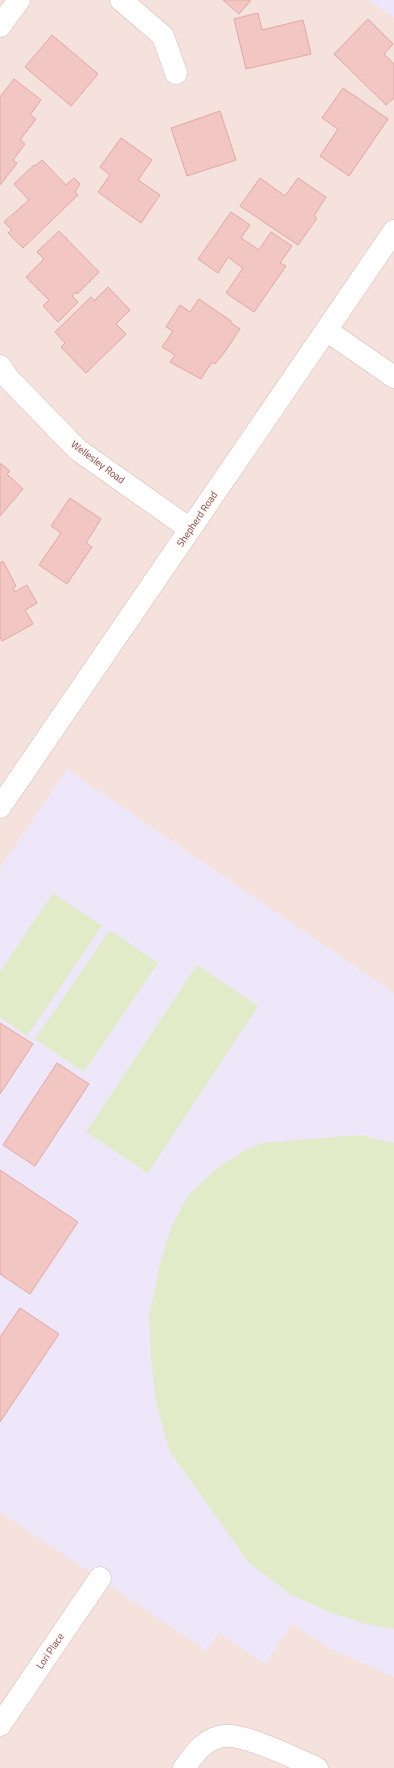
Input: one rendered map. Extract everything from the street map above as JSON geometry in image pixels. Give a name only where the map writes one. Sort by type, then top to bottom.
[{"type":"street","points":[[0,26],[19,0]]},
{"type":"street","points":[[121,0],[163,36],[176,73]]},
{"type":"street","name":"Shepherd Road","points":[[0,807],[394,231]]},
{"type":"street","points":[[326,330],[394,377]]},
{"type":"street","name":"Wellesley Road","points":[[3,377],[78,450],[190,529]]},
{"type":"street","name":"Lori Place","points":[[0,1725],[100,1578]]},
{"type":"street","points":[[184,1768],[196,1750],[209,1741],[224,1736],[240,1737],[317,1768]]},
{"type":"shaded area","points":[[0,0],[394,0],[394,1768],[0,1768]]},
{"type":"shaded area","points":[[368,0],[394,0],[394,18]]},
{"type":"shaded area","points":[[67,769],[394,993],[394,1677],[331,1649],[292,1624],[265,1664],[219,1633],[207,1651],[0,1512],[0,868]]},
{"type":"green space","points":[[53,893],[102,926],[27,1036],[0,1017],[0,972]]},
{"type":"green space","points":[[110,930],[158,963],[84,1072],[35,1039]]},
{"type":"green space","points":[[197,965],[258,1006],[148,1173],[86,1132]]},
{"type":"green space","points":[[360,1135],[394,1143],[394,1629],[370,1625],[332,1613],[292,1595],[249,1563],[169,1450],[156,1402],[151,1359],[149,1316],[161,1261],[171,1228],[188,1196],[215,1170],[242,1152],[260,1143]]},
{"type":"building","points":[[223,0],[251,0],[239,14]]},
{"type":"building","points":[[258,13],[262,30],[303,20],[311,54],[246,69],[234,19]]},
{"type":"building","points":[[368,19],[393,44],[384,54],[394,64],[394,98],[386,105],[334,54]]},
{"type":"building","points":[[52,35],[98,74],[71,106],[25,67]]},
{"type":"building","points":[[14,79],[41,100],[30,115],[36,119],[20,140],[25,144],[13,160],[17,163],[0,185],[0,97]]},
{"type":"building","points":[[343,88],[388,119],[349,176],[320,156],[338,129],[322,118]]},
{"type":"building","points":[[220,111],[236,160],[187,176],[171,128]]},
{"type":"building","points":[[121,138],[152,160],[138,180],[160,195],[141,223],[98,192],[110,175],[100,167]]},
{"type":"building","points":[[42,160],[66,185],[74,178],[80,184],[75,192],[78,195],[23,248],[8,233],[12,230],[4,222],[29,200],[14,184],[34,165],[35,166]]},
{"type":"building","points":[[260,178],[285,196],[298,178],[326,197],[314,216],[317,218],[298,245],[240,206]]},
{"type":"building","points":[[231,212],[250,225],[241,238],[259,250],[271,232],[292,246],[280,263],[286,266],[254,312],[226,293],[243,268],[228,257],[218,273],[198,259]]},
{"type":"building","points":[[59,231],[99,272],[77,294],[75,292],[72,296],[78,302],[58,322],[43,306],[49,300],[26,277],[44,259],[37,252]]},
{"type":"building","points":[[108,287],[130,310],[116,324],[126,334],[86,373],[61,347],[65,343],[55,332],[91,297],[94,301]]},
{"type":"building","points":[[199,299],[240,329],[224,353],[215,364],[212,362],[201,379],[170,362],[175,355],[162,347],[173,331],[166,327],[180,305],[190,312]]},
{"type":"building","points":[[0,463],[10,471],[7,474],[23,489],[0,516]]},
{"type":"building","points":[[70,498],[101,519],[86,543],[92,547],[67,584],[39,565],[61,533],[51,526]]},
{"type":"building","points":[[3,561],[16,586],[13,588],[15,592],[27,585],[37,603],[25,610],[33,624],[2,641],[0,637],[0,563]]},
{"type":"building","points":[[0,1023],[33,1044],[0,1094]]},
{"type":"building","points":[[57,1063],[89,1084],[35,1166],[3,1145]]},
{"type":"building","points":[[0,1170],[78,1222],[30,1294],[0,1274]]},
{"type":"building","points":[[20,1308],[59,1334],[0,1422],[0,1337]]}]
